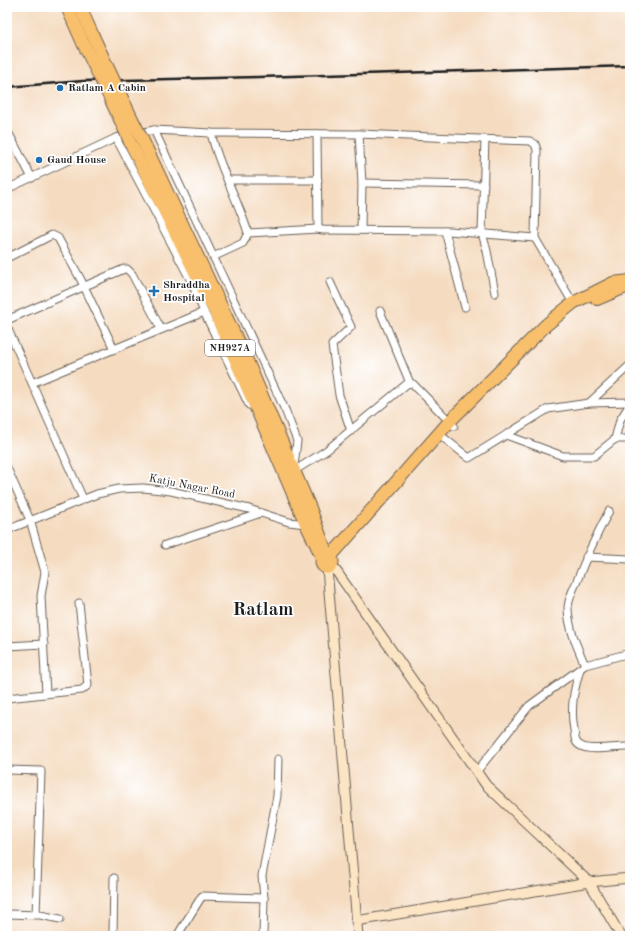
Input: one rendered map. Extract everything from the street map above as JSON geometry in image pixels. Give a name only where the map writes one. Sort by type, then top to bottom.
[{"type":"highway","name":"NH927A","points":[[67,7],[88,40],[129,126],[248,364],[289,472],[306,524],[329,561]]},
{"type":"highway","name":"NH927A","points":[[80,7],[88,40]]},
{"type":"highway","points":[[329,561],[452,424],[546,325],[573,303],[613,283],[630,281]]},
{"type":"highway","points":[[329,561],[444,438],[452,424],[550,329],[577,308],[623,288],[630,287]]},
{"type":"highway","name":"NH927A","points":[[289,472],[320,532],[329,561]]},
{"type":"main road","points":[[329,561],[486,785],[589,882],[622,936]]},
{"type":"main road","points":[[329,561],[358,936]]},
{"type":"main road","points":[[356,921],[589,882],[630,878]]},
{"type":"main road","points":[[351,936],[356,921]]},
{"type":"street","points":[[7,130],[32,178]]},
{"type":"street","points":[[7,189],[116,138],[154,130],[211,133],[359,134],[530,141],[537,147],[535,238],[573,303]]},
{"type":"street","points":[[154,130],[286,412],[297,441],[289,472]]},
{"type":"street","points":[[211,133],[214,148],[244,219],[248,233],[243,243],[214,256]]},
{"type":"street","points":[[317,134],[318,229]]},
{"type":"street","points":[[359,134],[362,183],[362,230]]},
{"type":"street","points":[[116,138],[190,279],[204,312],[266,442],[289,472]]},
{"type":"street","points":[[485,139],[482,233],[495,293]]},
{"type":"street","points":[[228,180],[318,180]]},
{"type":"street","points":[[362,183],[484,186]]},
{"type":"street","points":[[248,233],[318,229],[445,231],[535,238]]},
{"type":"street","points":[[445,231],[465,307]]},
{"type":"street","points":[[7,258],[52,235],[58,238],[84,286],[114,349]]},
{"type":"street","points":[[7,320],[127,269],[132,274],[161,329]]},
{"type":"street","points":[[330,282],[351,327],[332,345],[339,395],[351,430]]},
{"type":"street","points":[[380,311],[410,383],[413,384],[452,424]]},
{"type":"street","points":[[32,383],[204,312]]},
{"type":"street","points":[[7,327],[83,499]]},
{"type":"street","points":[[589,404],[630,365]]},
{"type":"street","points":[[289,472],[327,450],[408,383],[410,383]]},
{"type":"street","points":[[444,438],[469,458],[548,409],[589,404],[630,403]]},
{"type":"street","points":[[506,435],[562,456],[594,456],[615,439],[620,420],[630,403]]},
{"type":"street","points":[[615,439],[630,439]]},
{"type":"street","points":[[7,468],[30,520],[45,572],[41,596],[46,694]]},
{"type":"street","name":"Katju Nagar Road","points":[[7,530],[97,494],[119,489],[143,488],[171,491],[249,509],[289,522],[306,524]]},
{"type":"street","points":[[609,511],[586,557],[568,606],[574,642],[583,667],[574,691],[572,712],[575,741],[581,747],[596,749],[619,746],[630,747]]},
{"type":"street","points":[[165,546],[261,513]]},
{"type":"street","points":[[586,557],[630,559]]},
{"type":"street","points":[[7,698],[82,690],[88,685],[79,603]]},
{"type":"street","points":[[7,646],[44,644]]},
{"type":"street","points":[[477,771],[529,706],[583,667],[630,653]]},
{"type":"street","points":[[263,936],[264,898],[262,876],[277,796],[278,760]]},
{"type":"street","points":[[7,770],[41,770],[36,915]]},
{"type":"street","points":[[113,936],[114,878]]},
{"type":"street","points":[[177,936],[202,896],[264,898]]},
{"type":"street","points":[[7,914],[36,915],[60,919]]},
{"type":"railway","points":[[7,87],[83,81],[630,66]]},
{"type":"place","name":"Ratlam A Cabin","points":[[60,88]]},
{"type":"place","name":"Gaud House","points":[[39,160]]},
{"type":"place","name":"Shraddha Hospital","points":[[154,291]]},
{"type":"district","name":"Ratlam","points":[[263,610]]}]
